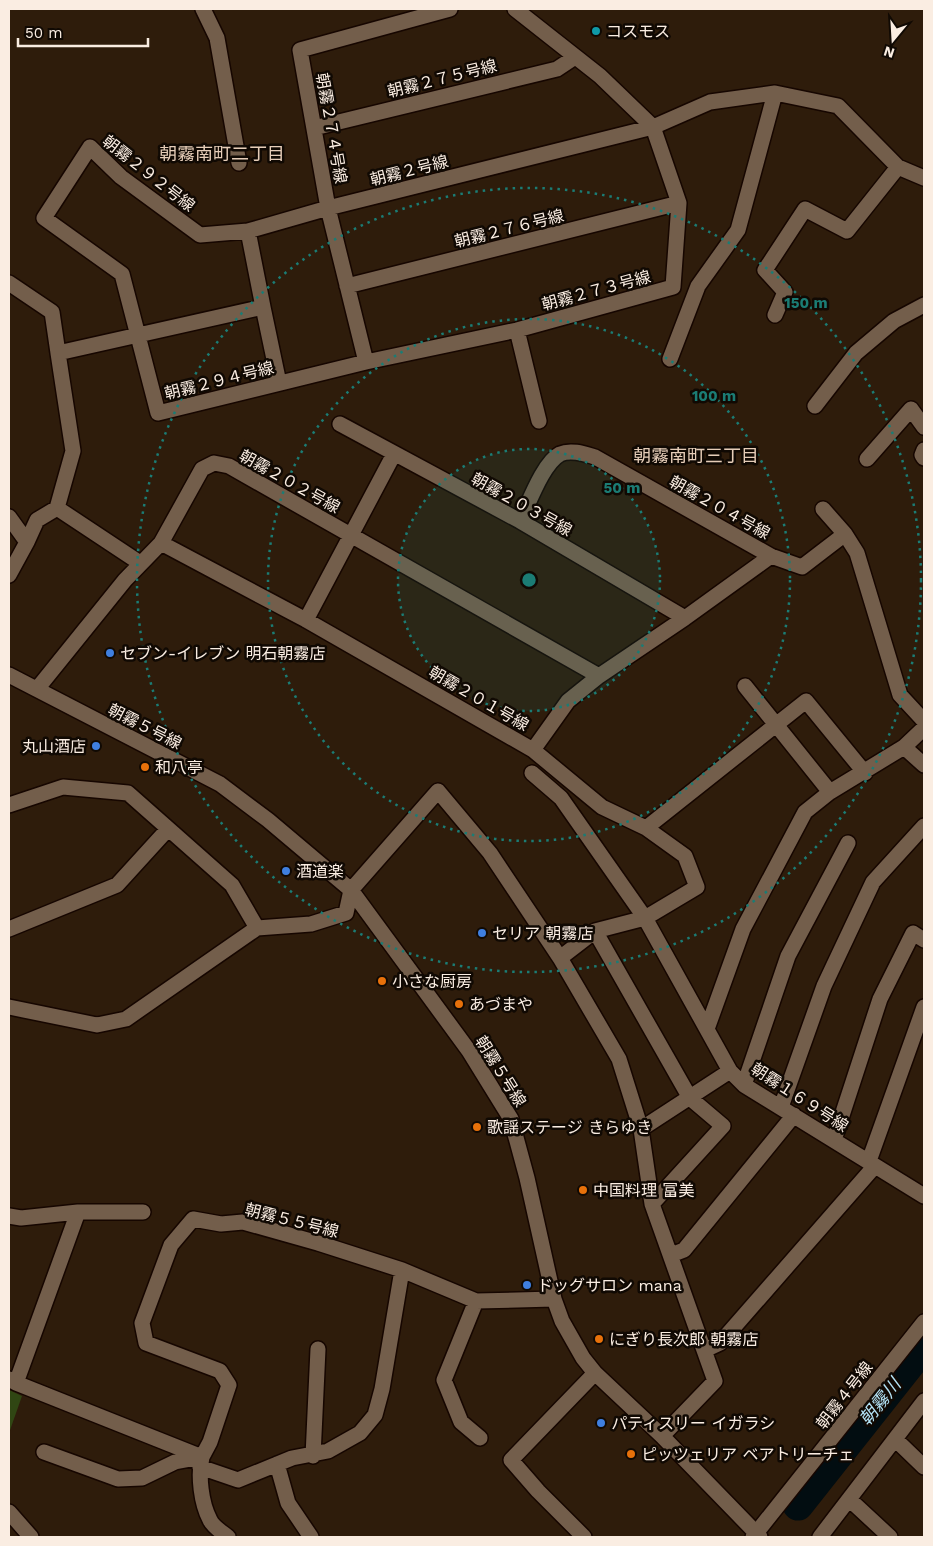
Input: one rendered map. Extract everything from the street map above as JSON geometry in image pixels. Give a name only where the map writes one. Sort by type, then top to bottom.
[{"type":"street","points":[[203,9],[217,38],[239,163]]},
{"type":"street","name":"朝霧２７４号線","points":[[366,362],[328,208],[300,50],[450,9]]},
{"type":"street","name":"朝霧２７３号線","points":[[366,362],[517,330],[673,287],[679,203],[653,126],[600,76],[515,9]]},
{"type":"street","name":"朝霧２７５号線","points":[[314,128],[557,68],[575,57]]},
{"type":"street","points":[[670,359],[698,286],[738,230],[775,93]]},
{"type":"street","name":"朝霧２号線","points":[[248,231],[328,208],[653,126],[710,102],[775,93],[838,106],[898,167],[924,178]]},
{"type":"street","name":"朝霧２９２号線","points":[[138,337],[122,274],[44,218],[90,147],[122,177],[200,235],[248,231]]},
{"type":"street","points":[[775,315],[785,292],[765,270],[805,210],[846,231],[898,167]]},
{"type":"street","name":"朝霧２７６号線","points":[[347,286],[679,203]]},
{"type":"street","points":[[248,231],[279,383]]},
{"type":"street","points":[[9,283],[52,312],[73,451],[57,508],[37,520],[9,575]]},
{"type":"street","points":[[815,406],[856,353],[894,321],[924,305]]},
{"type":"street","points":[[58,353],[138,337],[264,307]]},
{"type":"street","points":[[517,330],[540,421]]},
{"type":"street","name":"朝霧２９４号線","points":[[138,337],[158,414],[366,362]]},
{"type":"street","points":[[867,459],[911,409],[924,427]]},
{"type":"street","name":"朝霧２０３号線","points":[[340,424],[520,521],[685,618]]},
{"type":"street","points":[[924,450],[922,455],[924,458]]},
{"type":"street","name":"朝霧２０４号線","points":[[520,521],[548,466],[561,454],[576,452],[595,457],[771,556],[802,567],[845,534]]},
{"type":"street","points":[[306,620],[394,454]]},
{"type":"street","name":"朝霧２０２号線","points":[[37,689],[140,563],[161,543],[202,470],[214,464],[229,466],[599,676]]},
{"type":"street","points":[[57,508],[140,563]]},
{"type":"street","points":[[823,509],[845,534],[857,553],[900,695],[924,721]]},
{"type":"street","points":[[9,517],[27,542]]},
{"type":"street","name":"朝霧２０１号線","points":[[161,543],[306,620],[533,750],[568,702],[599,676],[685,618],[771,556]]},
{"type":"street","name":"朝霧５号線","points":[[9,675],[220,784],[268,820],[351,890],[469,1050],[511,1119],[528,1178],[554,1299],[562,1321],[583,1358],[595,1373],[662,1436],[756,1536]]},
{"type":"street","points":[[745,686],[830,792]]},
{"type":"street","points":[[646,828],[806,701],[865,773]]},
{"type":"street","points":[[707,1029],[743,929],[805,812],[830,792],[865,773],[904,747],[924,728]]},
{"type":"street","points":[[904,747],[924,765]]},
{"type":"street","points":[[533,750],[602,807],[646,828],[685,856],[698,888],[645,918],[596,931],[560,958]]},
{"type":"street","name":"朝霧１６９号線","points":[[532,772],[561,798],[645,918],[730,1071],[744,1085],[924,1196]]},
{"type":"street","points":[[9,805],[63,787],[128,793],[232,884],[257,928]]},
{"type":"street","points":[[9,1008],[97,1025],[126,1020],[257,928],[311,924],[346,914],[351,890],[438,791],[490,854],[560,958],[619,1059],[641,1129],[652,1204],[715,1381],[662,1436]]},
{"type":"street","points":[[781,1107],[824,986],[873,882],[924,826]]},
{"type":"street","points":[[9,929],[117,885],[168,829]]},
{"type":"street","points":[[744,1085],[788,956],[848,843]]},
{"type":"street","points":[[596,931],[690,1098],[724,1126],[652,1204]]},
{"type":"street","points":[[834,1140],[880,998],[913,933],[924,940]]},
{"type":"street","points":[[704,1350],[720,1343],[872,1164],[924,1008]]},
{"type":"street","points":[[641,1129],[730,1071]]},
{"type":"street","points":[[670,1255],[684,1250],[794,1115]]},
{"type":"street","points":[[9,1216],[44,1217],[78,1212],[143,1212]]},
{"type":"street","points":[[78,1212],[12,1381],[201,1462],[238,1480],[292,1458],[313,1456],[328,1451],[360,1433],[375,1415],[382,1389],[402,1270]]},
{"type":"street","name":"朝霧５５号線","points":[[201,1462],[210,1442],[229,1385],[220,1371],[146,1343],[142,1323],[171,1245],[193,1219],[221,1224],[243,1222],[318,1243],[402,1270],[476,1301],[554,1299]]},
{"type":"street","points":[[476,1301],[444,1380],[460,1422],[480,1438]]},
{"type":"street","name":"朝霧４号線","points":[[756,1536],[924,1322]]},
{"type":"street","points":[[313,1456],[318,1348]]},
{"type":"street","points":[[584,1537],[538,1491],[511,1460],[595,1373]]},
{"type":"street","points":[[820,1537],[924,1401]]},
{"type":"street","points":[[895,1439],[924,1467]]},
{"type":"street","points":[[44,1452],[118,1479],[142,1478],[175,1462],[201,1462]]},
{"type":"street","points":[[201,1462],[201,1488],[211,1522],[228,1537]]},
{"type":"street","points":[[277,1464],[288,1503],[312,1537]]},
{"type":"street","points":[[850,1499],[890,1537]]},
{"type":"street","points":[[9,1512],[31,1537]]},
{"type":"green space","points":[[9,1390],[22,1396],[9,1433]]},
{"type":"waterway","name":"朝霧川","points":[[798,1505],[924,1346]]},
{"type":"place","name":"コスモス","points":[[596,31]]},
{"type":"place","name":"セブン-イレブン 明石朝霧店","points":[[110,653]]},
{"type":"place","name":"丸山酒店","points":[[96,746]]},
{"type":"place","name":"和八亭","points":[[145,767]]},
{"type":"place","name":"酒道楽","points":[[286,871]]},
{"type":"place","name":"セリア 朝霧店","points":[[482,933]]},
{"type":"place","name":"小さな厨房","points":[[382,981]]},
{"type":"place","name":"あづまや","points":[[459,1004]]},
{"type":"place","name":"歌謡ステージ きらゆき","points":[[477,1127]]},
{"type":"place","name":"中国料理 富美","points":[[583,1190]]},
{"type":"place","name":"ドッグサロン mana","points":[[527,1285]]},
{"type":"place","name":"にぎり長次郎 朝霧店","points":[[599,1339]]},
{"type":"place","name":"パティスリー イガラシ","points":[[601,1423]]},
{"type":"place","name":"ピッツェリア ベアトリーチェ","points":[[631,1454]]},
{"type":"district","name":"朝霧南町二丁目","points":[[222,154]]},
{"type":"district","name":"朝霧南町三丁目","points":[[696,456]]}]
